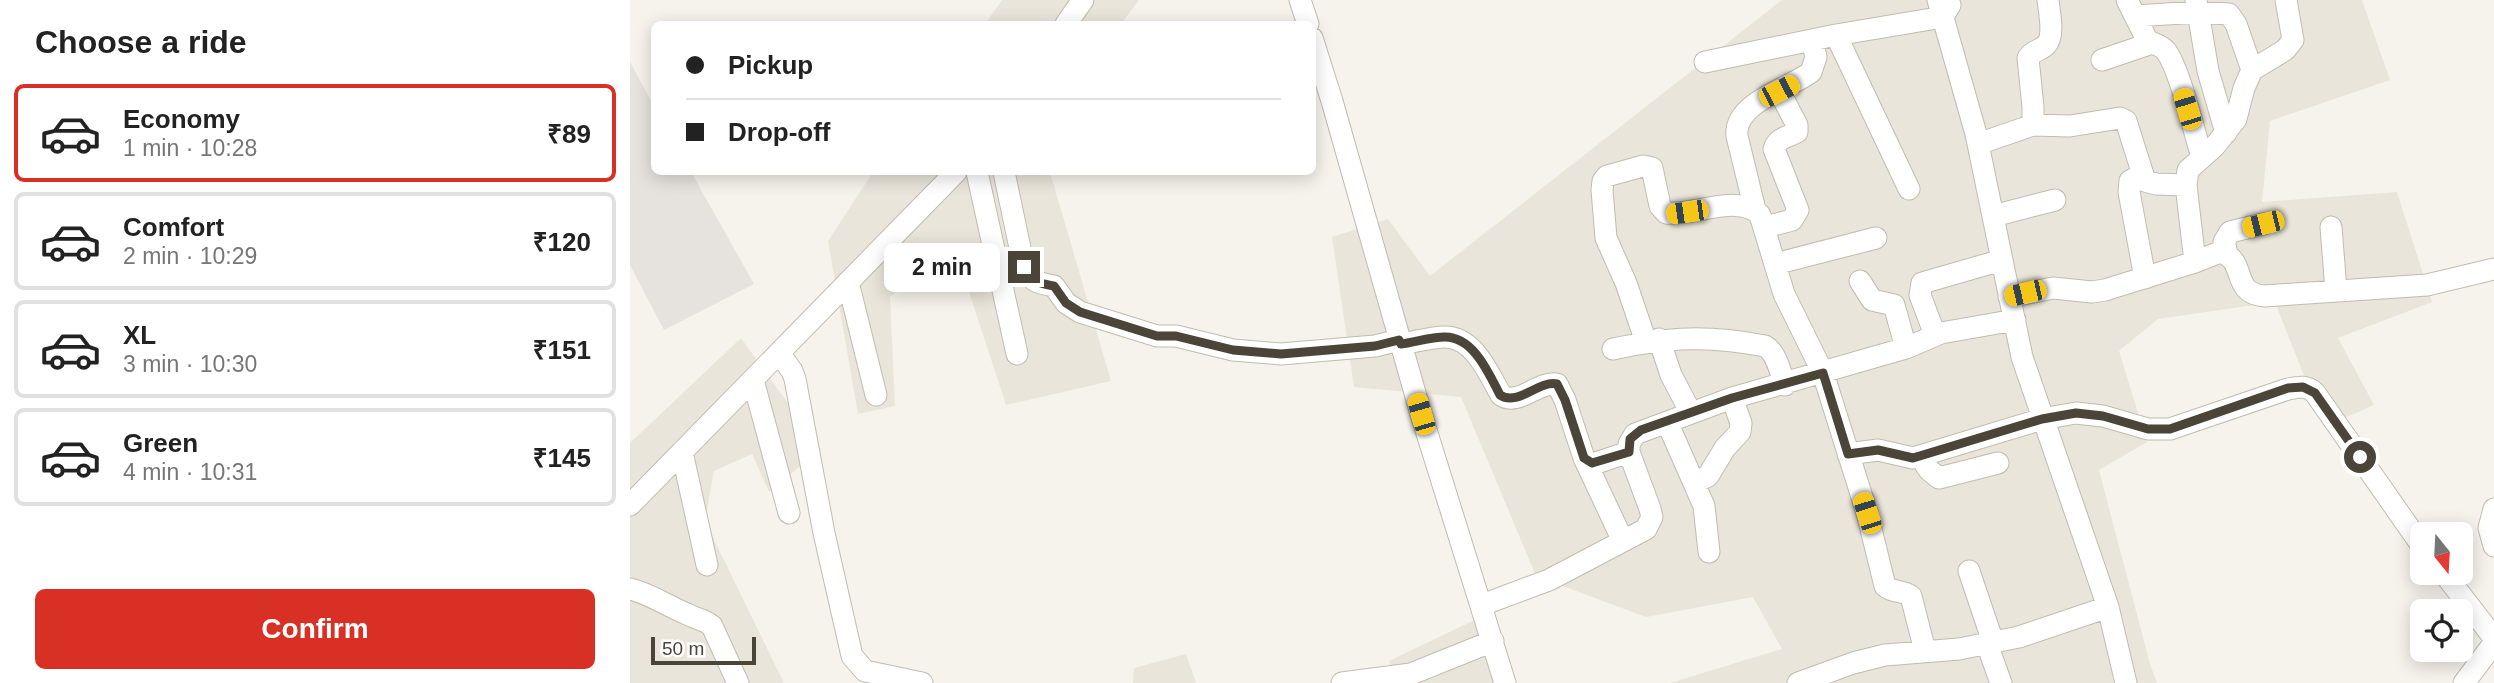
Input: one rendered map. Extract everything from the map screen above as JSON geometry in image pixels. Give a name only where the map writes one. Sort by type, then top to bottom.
[{"type":"street","points":[[1068,21],[1083,0]]},
{"type":"street","points":[[1300,0],[1307,21]]},
{"type":"street","points":[[2033,125],[2028,58],[2031,52],[2048,43],[2048,0]]},
{"type":"street","points":[[2195,262],[2186,185],[2188,170],[2226,133],[2240,109],[2244,88],[2252,70],[2285,50],[2293,40],[2286,0]]},
{"type":"street","points":[[1704,62],[1836,35],[1945,6],[1978,144],[2022,357],[2108,607],[2126,683]]},
{"type":"street","points":[[2151,43],[2131,8],[2197,6],[2232,17],[2252,70]]},
{"type":"street","points":[[2197,6],[2208,71],[2226,133]]},
{"type":"street","points":[[1836,35],[1909,189]]},
{"type":"street","points":[[1812,40],[1816,57],[1811,72],[1747,110],[1741,117],[1737,130],[1761,219],[1791,312],[1806,335],[1823,373],[1872,530],[1885,586],[1911,596],[1924,651]]},
{"type":"street","points":[[2102,60],[2151,43],[2159,45],[2168,53],[2202,157]]},
{"type":"street","points":[[1316,55],[1400,342],[1505,683]]},
{"type":"street","points":[[1691,413],[1653,341],[1606,238],[1603,222],[1603,181],[1607,176],[1648,166],[1654,173],[1660,206],[1666,213],[1743,205],[1761,219],[1792,220],[1798,210],[1797,204],[1774,149],[1782,138],[1797,132],[1797,125],[1779,91]]},
{"type":"street","points":[[1978,144],[2033,125],[2070,126],[2120,118],[2126,121],[2145,181],[2149,184],[2186,185]]},
{"type":"street","points":[[2142,174],[2130,181],[2129,192],[2145,278]]},
{"type":"street","points":[[630,505],[953,175]]},
{"type":"street","points":[[978,175],[1017,354]]},
{"type":"street","points":[[1005,175],[1024,267],[1029,277],[1035,282],[1054,286],[1066,303],[1080,312],[1157,336],[1176,336],[1233,350],[1266,353],[1375,346],[1449,337],[1462,341],[1475,353],[1500,395],[1505,398],[1514,398],[1547,384],[1557,384],[1584,458],[1623,541]]},
{"type":"street","points":[[1993,216],[2055,200]]},
{"type":"street","points":[[2263,224],[2230,232],[2224,242],[2227,254],[2237,266],[2244,287],[2253,295],[2427,285],[2494,269]]},
{"type":"street","points":[[2331,227],[2336,290]]},
{"type":"street","points":[[1775,264],[1876,238]]},
{"type":"street","points":[[2009,297],[2053,288],[2092,292],[2145,278],[2220,252],[2227,254]]},
{"type":"street","points":[[1935,335],[1920,295],[1922,283],[2002,260]]},
{"type":"street","points":[[1860,281],[1872,300],[1894,304],[1906,348]]},
{"type":"street","points":[[848,282],[876,395]]},
{"type":"street","points":[[1482,605],[1543,583],[1646,529],[1650,523],[1650,509],[1629,452],[1629,444],[1635,434],[1732,398],[1906,348],[1935,335],[2015,320]]},
{"type":"street","points":[[1613,349],[1653,341],[1717,339],[1765,346],[1770,348],[1785,384]]},
{"type":"street","points":[[779,353],[795,379],[824,533],[852,656],[865,671],[922,683]]},
{"type":"street","points":[[753,380],[789,513]]},
{"type":"street","points":[[1848,454],[1878,450],[1906,458],[1920,456],[2042,419],[2076,413],[2094,414],[2148,429],[2162,430],[2288,388],[2303,387],[2310,388],[2330,412],[2410,529]]},
{"type":"street","points":[[1694,482],[1708,476],[1725,448],[1740,432],[1741,423],[1732,398]]},
{"type":"street","points":[[1667,422],[1706,511],[1709,552]]},
{"type":"street","points":[[682,452],[707,565]]},
{"type":"street","points":[[1584,458],[1592,463],[1629,452]]},
{"type":"street","points":[[1920,456],[1929,470],[1939,478],[1998,463]]},
{"type":"street","points":[[1606,504],[1641,488]]},
{"type":"street","points":[[2494,509],[2488,528],[2494,545]]},
{"type":"street","points":[[1969,571],[2001,683]]},
{"type":"street","points":[[2453,585],[2494,640],[2463,683]]},
{"type":"street","points":[[630,589],[651,596],[684,614],[706,620],[712,626],[738,683]]},
{"type":"street","points":[[1798,683],[1900,652],[1990,643],[2108,607]]},
{"type":"street","points":[[1342,683],[1411,674],[1493,641]]},
{"type":"shaded area","points":[[1002,0],[1139,0],[1123,21],[987,21]]},
{"type":"shaded area","points":[[1782,0],[2362,0],[2390,80],[2270,121],[2262,202],[2397,192],[2432,302],[2338,338],[2374,405],[2324,427],[2275,302],[2158,319],[2119,351],[2147,442],[2099,470],[2157,683],[1670,683],[1782,649],[1753,597],[1646,617],[1536,576],[1461,397],[1354,387],[1332,237],[1388,219],[1430,276]]},
{"type":"shaded area","points":[[630,62],[651,100],[651,175],[693,175],[754,284],[664,330],[630,265]]},
{"type":"shaded area","points":[[871,175],[1051,175],[1111,381],[1006,405],[954,246],[890,297],[895,406],[858,414],[828,241]]},
{"type":"shaded area","points":[[741,338],[821,449],[769,492],[752,454],[714,471],[705,521],[784,683],[630,683],[630,443]]},
{"type":"shaded area","points":[[1485,615],[1510,683],[1397,683],[1389,661]]},
{"type":"shaded area","points":[[1186,654],[1196,683],[1133,683],[1134,668]]},
{"type":"route","points":[[1024,267],[1035,282],[1054,286],[1066,303],[1080,312],[1157,336],[1182,337],[1233,350],[1281,354],[1375,346],[1399,340],[1401,344],[1440,337],[1455,338],[1475,353],[1500,395],[1505,398],[1510,400],[1547,384],[1557,384],[1584,458],[1592,463],[1629,452],[1630,439],[1641,430],[1732,398],[1823,373],[1848,454],[1878,450],[1913,458],[2042,419],[2076,413],[2103,416],[2148,429],[2170,429],[2288,388],[2303,387],[2310,388],[2315,393],[2360,457]]}]
